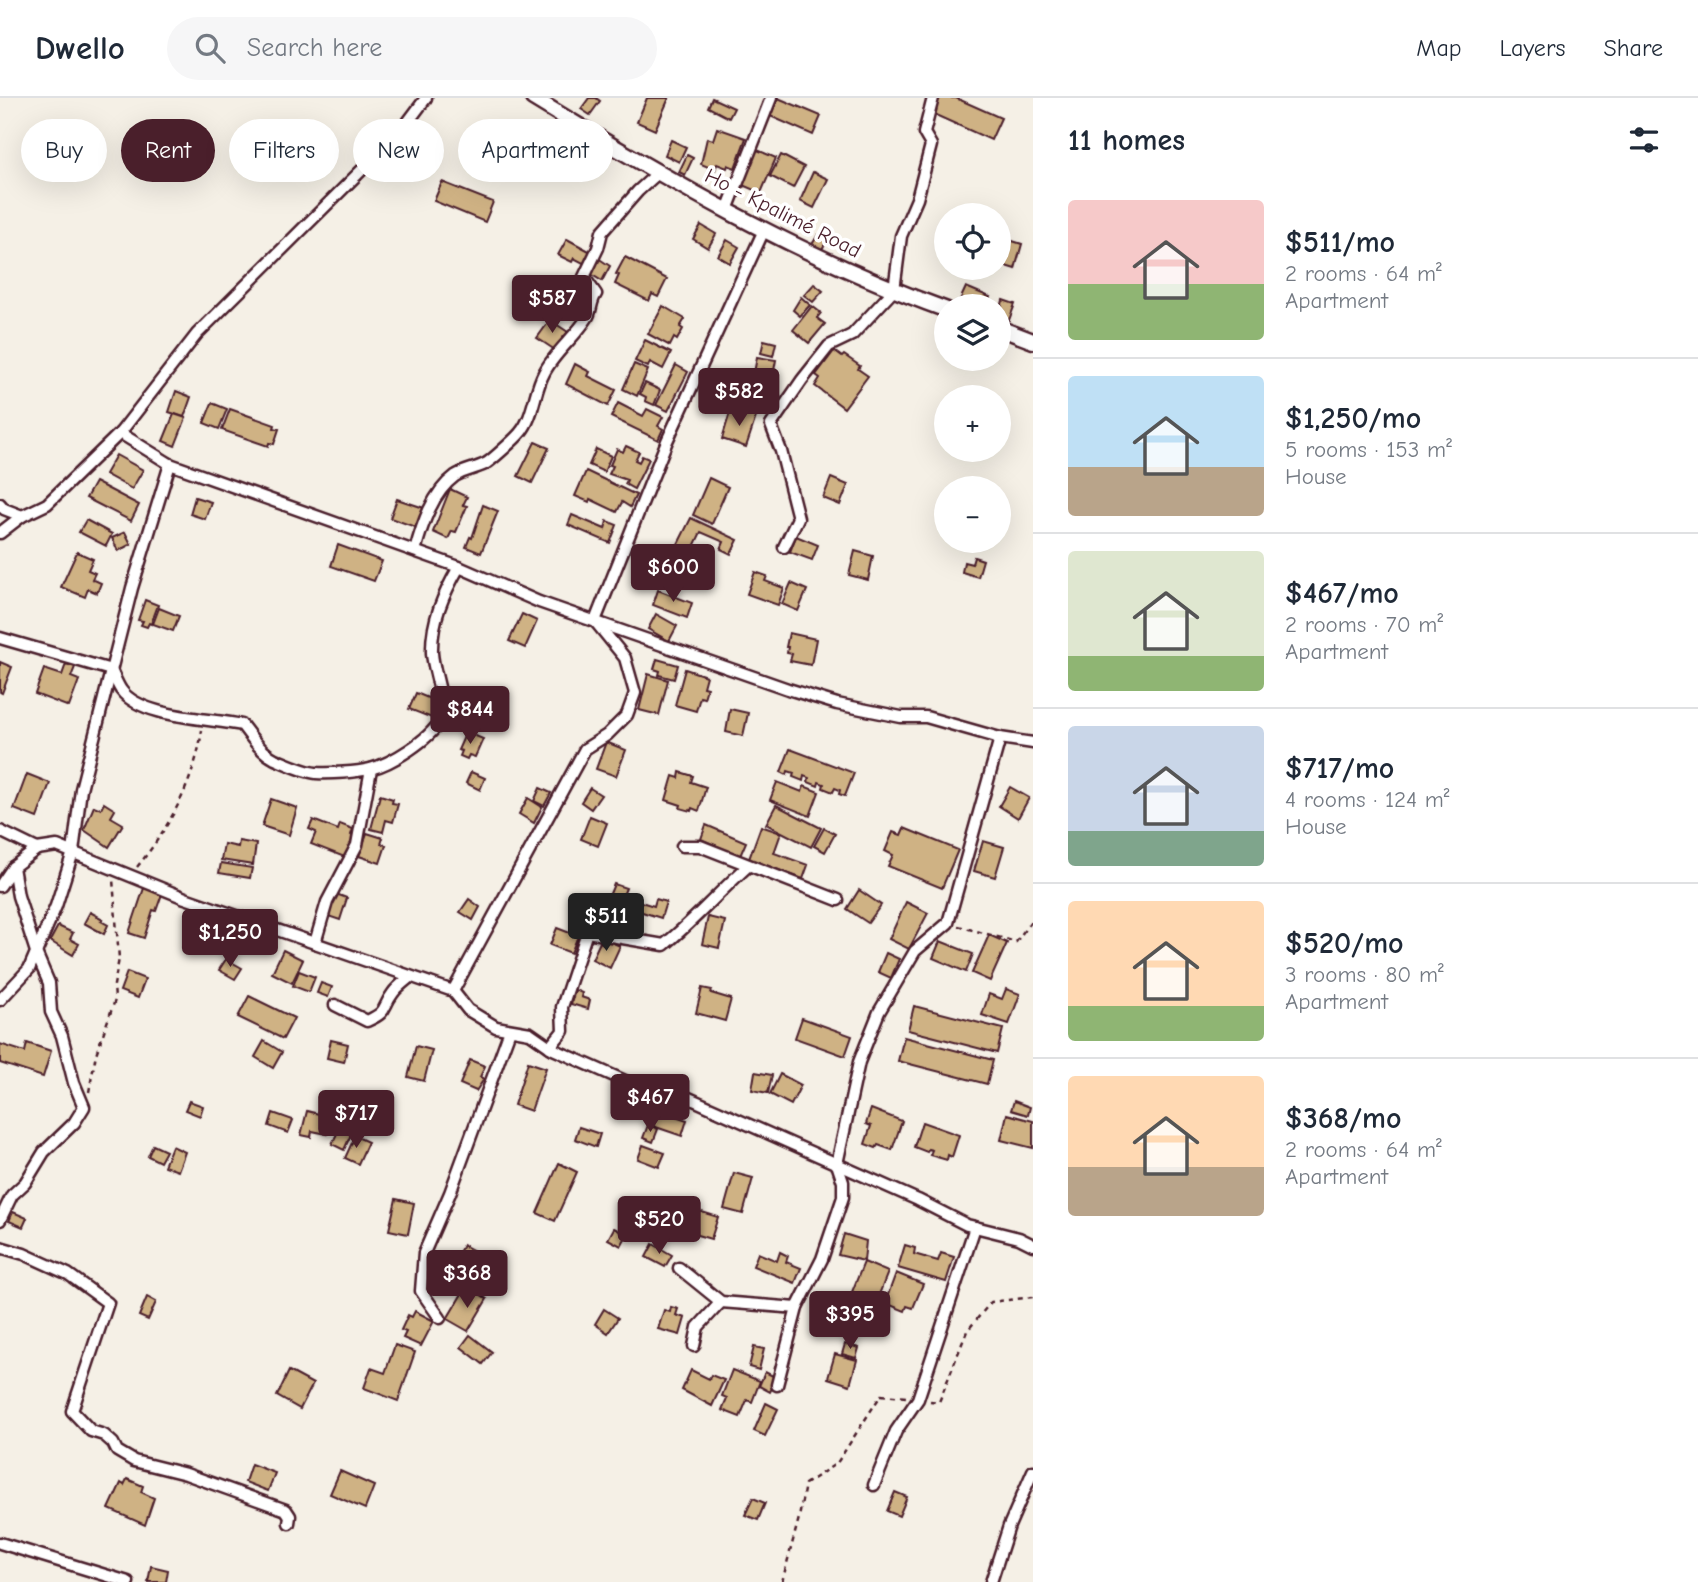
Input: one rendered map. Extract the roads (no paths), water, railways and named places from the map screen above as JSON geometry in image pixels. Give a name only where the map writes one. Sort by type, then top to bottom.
[{"type":"main road","name":"Ho - Kpalimé Road","points":[[533,98],[764,230],[830,263],[934,305]]},
{"type":"main road","points":[[1011,333],[1033,341]]},
{"type":"street","points":[[0,533],[22,516],[47,504],[120,433],[197,334],[402,130],[426,98]]},
{"type":"street","points":[[727,210],[771,98]]},
{"type":"street","points":[[784,547],[798,518],[781,451],[771,425],[829,346],[852,335],[894,290],[901,236],[917,199],[931,145],[924,133],[933,98]]},
{"type":"street","points":[[415,551],[422,527],[437,496],[455,476],[495,457],[526,426],[544,373],[589,315],[591,300],[596,294],[584,277],[598,248],[602,232],[638,191],[659,172]]},
{"type":"street","points":[[595,621],[667,441],[764,230]]},
{"type":"street","points":[[120,433],[170,464],[459,567],[539,602],[788,689],[837,704],[901,717],[926,717],[1000,738],[1033,743]]},
{"type":"street","points":[[0,1000],[29,970],[56,906],[73,852],[81,789],[132,588],[170,464]]},
{"type":"street","points":[[0,504],[4,509],[22,516]]},
{"type":"street","points":[[0,638],[111,670],[122,691],[131,700],[156,713],[175,713],[242,725],[256,743],[273,758],[315,773],[371,769],[406,752],[430,735],[441,719],[442,702],[433,673],[432,650],[436,615],[459,567]]},
{"type":"street","points":[[453,991],[585,750],[627,715],[635,692],[625,658],[595,621]]},
{"type":"street","points":[[777,1385],[797,1308],[822,1259],[844,1197],[844,1182],[837,1164],[859,1062],[879,1012],[915,951],[948,923],[1000,738]]},
{"type":"street","points":[[315,943],[327,902],[357,845],[371,769]]},
{"type":"street","points":[[0,831],[37,849]]},
{"type":"street","points":[[0,886],[13,867],[37,849],[57,846],[185,898],[453,991],[468,1010],[496,1027],[530,1033],[550,1047],[641,1088],[689,1098],[975,1227],[1019,1238],[1033,1245]]},
{"type":"street","points":[[682,846],[700,846],[838,900]]},
{"type":"street","points":[[550,1047],[563,1031],[562,1007],[587,932],[664,945],[692,922],[724,887],[748,866]]},
{"type":"street","points":[[0,1220],[12,1195],[24,1183],[44,1152],[74,1123],[84,1107],[74,1083],[62,1036],[51,1012],[49,983],[18,896],[13,867]]},
{"type":"street","points":[[335,1005],[367,1021],[379,1016],[392,993],[410,977]]},
{"type":"street","points":[[440,1318],[421,1291],[424,1253],[450,1193],[510,1030]]},
{"type":"street","points":[[874,1485],[897,1431],[918,1399],[975,1227]]},
{"type":"street","points":[[0,1247],[24,1254],[68,1274],[108,1303],[72,1411],[80,1422],[91,1431],[104,1435],[117,1451],[134,1461],[186,1474],[286,1510],[289,1523]]},
{"type":"street","points":[[679,1268],[721,1302],[797,1308]]},
{"type":"street","points":[[694,1346],[698,1327],[721,1302]]},
{"type":"street","points":[[991,1582],[1009,1526],[1033,1471]]},
{"type":"street","points":[[0,1543],[128,1582]]}]
